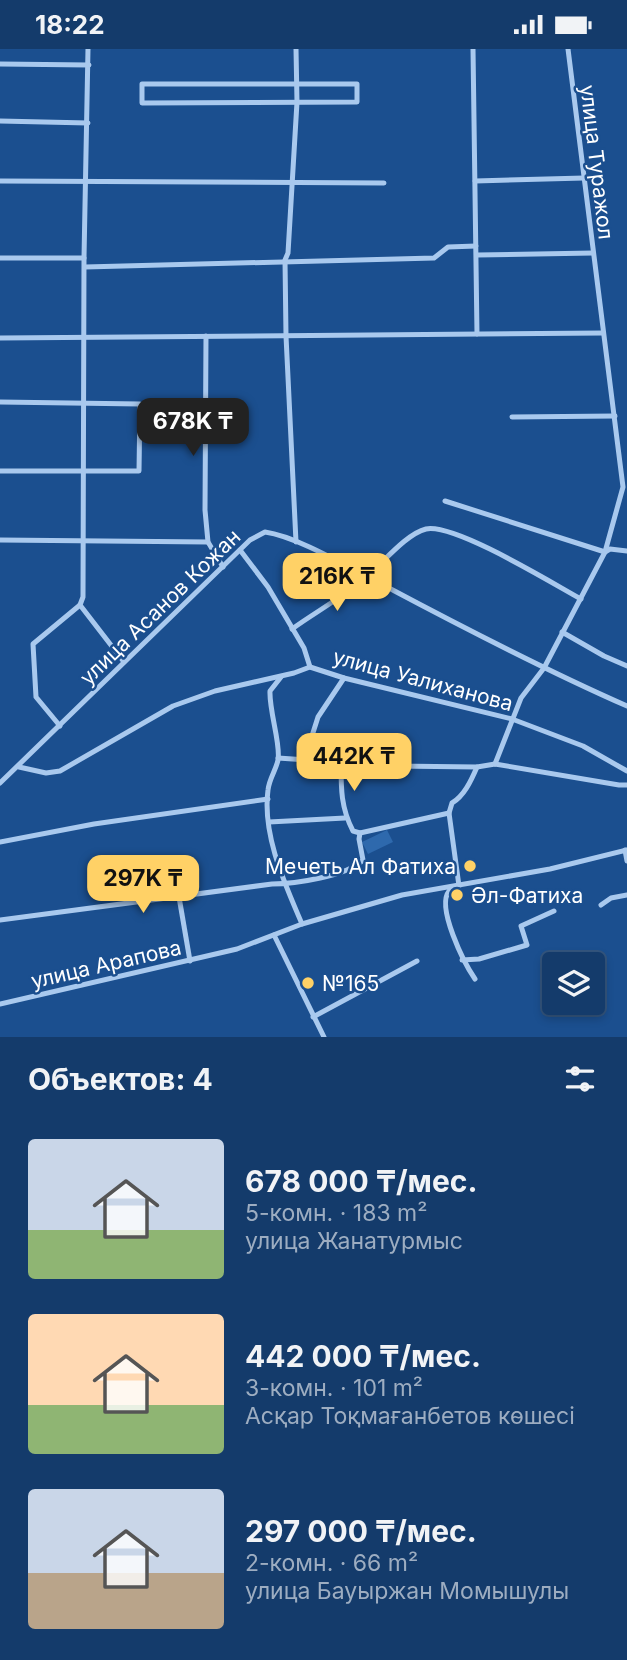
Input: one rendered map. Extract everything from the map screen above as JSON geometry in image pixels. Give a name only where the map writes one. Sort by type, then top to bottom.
[{"type":"street","points":[[60,726],[36,697],[33,644],[80,605],[83,597],[88,49]]},
{"type":"street","points":[[296,49],[297,102],[288,253],[285,260],[296,542]]},
{"type":"street","points":[[473,49],[477,334]]},
{"type":"street","name":"улица Туражол","points":[[568,49],[623,487],[605,552]]},
{"type":"street","points":[[0,64],[89,65]]},
{"type":"street","points":[[142,84],[297,84],[357,84],[358,102],[142,103],[142,84]]},
{"type":"street","points":[[0,121],[88,123]]},
{"type":"street","points":[[475,181],[584,178]]},
{"type":"street","points":[[0,181],[384,183]]},
{"type":"street","points":[[85,267],[434,258],[448,247],[476,246]]},
{"type":"street","points":[[477,255],[593,253]]},
{"type":"street","points":[[0,258],[84,258]]},
{"type":"street","points":[[0,338],[603,333]]},
{"type":"street","points":[[206,336],[205,510],[208,542],[223,567]]},
{"type":"street","points":[[0,402],[140,404],[139,471],[0,471]]},
{"type":"street","points":[[512,417],[615,416]]},
{"type":"street","points":[[445,501],[605,552]]},
{"type":"street","points":[[292,629],[366,577],[413,535],[426,529],[442,530],[464,537],[582,599]]},
{"type":"street","name":"улица Асанов Кожан","points":[[0,783],[250,540],[265,532],[296,542],[544,668],[627,706]]},
{"type":"street","points":[[0,540],[208,542]]},
{"type":"street","points":[[495,764],[522,698],[544,668],[605,552],[610,548],[627,551]]},
{"type":"street","points":[[240,551],[268,587],[308,656],[310,667]]},
{"type":"street","points":[[80,605],[124,662]]},
{"type":"street","points":[[562,632],[627,666]]},
{"type":"street","name":"улица Уалиханова","points":[[16,768],[21,766],[46,773],[60,771],[173,706],[215,691],[310,667],[344,678],[512,719],[583,746],[627,771]]},
{"type":"street","points":[[282,676],[270,691],[269,701],[278,758],[268,789],[269,822],[285,884],[302,924]]},
{"type":"street","points":[[304,761],[317,717],[344,678]]},
{"type":"street","points":[[278,758],[341,764],[477,767],[495,764],[627,785]]},
{"type":"street","points":[[341,764],[341,800],[345,818],[353,831],[360,833],[403,825],[425,817],[449,813]]},
{"type":"street","points":[[475,979],[462,960],[445,899],[449,891],[459,886],[449,813],[452,803],[457,801],[469,785],[477,767]]},
{"type":"street","points":[[0,842],[94,824],[268,799]]},
{"type":"street","points":[[269,822],[345,818]]},
{"type":"street","points":[[0,920],[285,884],[338,873],[360,863],[363,855],[360,833]]},
{"type":"street","name":"улица Арапова","points":[[0,1004],[237,949],[302,924],[402,895],[550,869],[626,850],[627,861]]},
{"type":"street","points":[[601,905],[611,898],[627,895]]},
{"type":"street","points":[[179,897],[190,961]]},
{"type":"street","points":[[462,960],[479,959],[527,945],[521,926],[554,911]]},
{"type":"street","points":[[274,935],[324,1037]]},
{"type":"street","points":[[313,1017],[417,961]]},
{"type":"shaded area","points":[[387,830],[393,842],[368,854],[362,842]]},
{"type":"place","name":"Мечеть Ал Фатиха","points":[[470,866]]},
{"type":"place","name":"Әл-Фатиха","points":[[457,895]]},
{"type":"place","name":"№165","points":[[308,983]]}]
